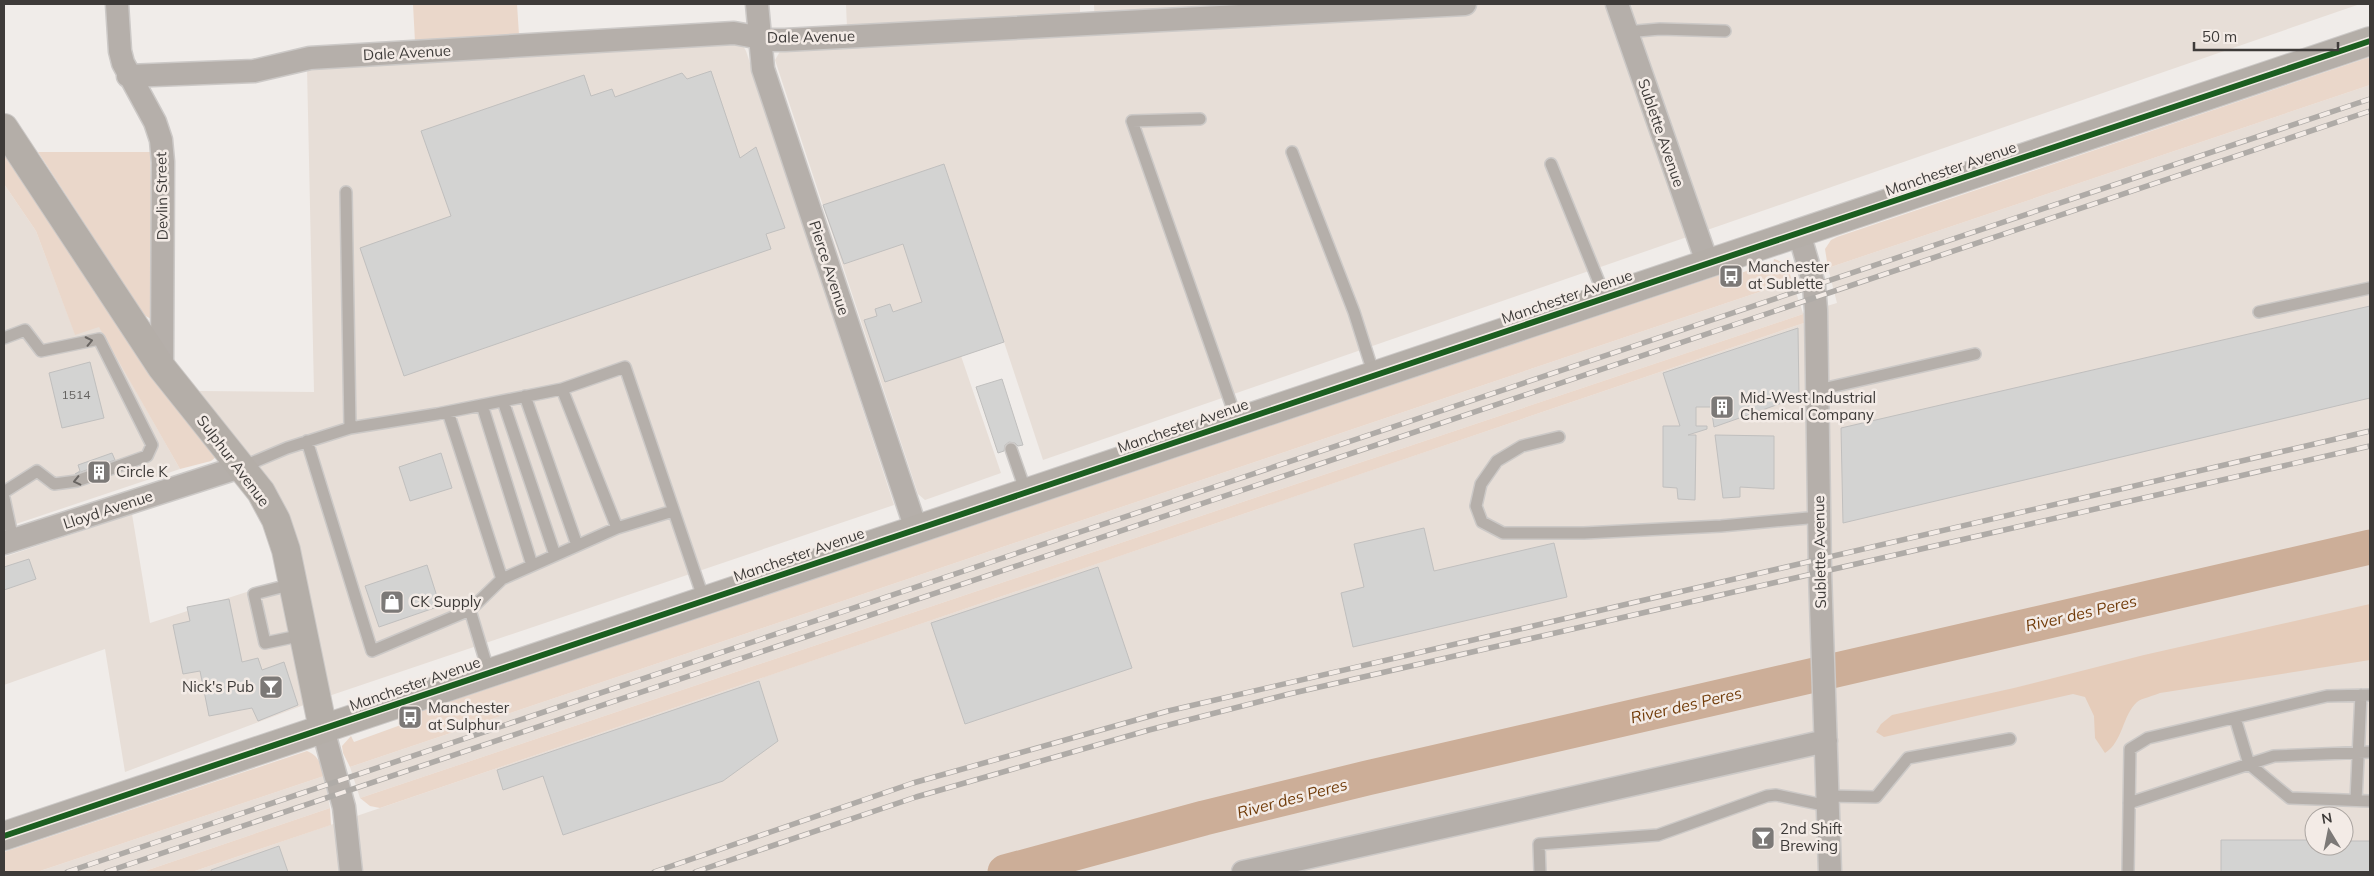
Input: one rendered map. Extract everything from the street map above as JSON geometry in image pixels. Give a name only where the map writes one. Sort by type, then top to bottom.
[{"type":"main road","name":"Manchester Avenue","points":[[4,836],[1707,262],[1799,233],[2370,41]]},
{"type":"main road","name":"Sulphur Avenue","points":[[4,128],[162,368],[260,492],[276,520],[286,550],[323,729]]},
{"type":"street","name":"Devlin Street","points":[[117,4],[120,51],[128,76],[154,122],[164,162],[162,368]]},
{"type":"street","name":"Pierce Avenue","points":[[757,4],[758,38],[763,69],[916,529]]},
{"type":"street","name":"Dale Avenue","points":[[128,76],[254,71],[270,69],[293,61],[320,58],[734,33],[758,38],[786,40],[1087,14],[1465,4]]},
{"type":"street","name":"Sublette Avenue","points":[[1617,4],[1707,262]]},
{"type":"street","name":"Sublette Avenue","points":[[1799,233],[1816,297],[1822,625],[1830,872]]},
{"type":"street","name":"Lloyd Avenue","points":[[8,542],[240,467]]},
{"type":"street","name":"Sulphur Avenue","points":[[323,729],[344,807],[351,872]]},
{"type":"street","points":[[1243,872],[1826,731]]},
{"type":"lane","points":[[1626,32],[1660,29],[1725,31]]},
{"type":"lane","points":[[1200,119],[1132,121],[1238,421]]},
{"type":"lane","points":[[1292,152],[1354,312],[1374,375]]},
{"type":"lane","points":[[1551,164],[1605,297]]},
{"type":"lane","points":[[346,192],[350,428]]},
{"type":"lane","points":[[2259,312],[2370,288]]},
{"type":"lane","points":[[4,338],[25,330],[41,351],[99,339],[152,445],[148,456],[77,481],[54,484],[37,471],[4,492]]},
{"type":"lane","points":[[1818,390],[1975,354]]},
{"type":"lane","points":[[240,467],[350,428],[448,412],[562,389],[624,367],[704,600]]},
{"type":"lane","points":[[562,389],[617,528]]},
{"type":"lane","points":[[525,396],[578,545]]},
{"type":"lane","points":[[503,401],[555,555]]},
{"type":"lane","points":[[482,405],[532,565]]},
{"type":"lane","points":[[448,412],[502,579]]},
{"type":"lane","points":[[1559,437],[1522,446],[1497,461],[1481,484],[1476,506],[1482,522],[1503,533],[1584,533],[1721,526],[1820,517]]},
{"type":"lane","points":[[307,442],[372,651],[470,610],[502,579],[532,565],[617,528],[673,511]]},
{"type":"lane","points":[[1011,449],[1026,492]]},
{"type":"lane","points":[[4,498],[8,542]]},
{"type":"lane","points":[[293,584],[254,594],[265,643],[303,635]]},
{"type":"lane","points":[[470,610],[489,673]]},
{"type":"lane","points":[[2128,872],[2130,749],[2148,738],[2327,696],[2366,695],[2357,753],[2356,800]]},
{"type":"lane","points":[[2235,718],[2248,764],[2290,798],[2370,801]]},
{"type":"lane","points":[[1540,872],[1539,844],[1658,835],[1767,796],[1776,795],[1828,801],[1876,797],[1908,758],[2010,739]]},
{"type":"lane","points":[[2129,803],[2274,756],[2370,752]]},
{"type":"shaded area","points":[[413,4],[517,4],[519,35],[415,42]]},
{"type":"shaded area","points":[[846,4],[1080,4],[1080,15],[847,28]]},
{"type":"shaded area","points":[[1094,4],[2360,4],[1043,460],[1004,342],[961,356],[1001,473],[925,500],[918,494],[775,60],[782,48],[1095,29]]},
{"type":"shaded area","points":[[735,42],[742,44],[746,51],[894,505],[317,700],[125,772],[105,649],[4,685],[4,557],[132,514],[150,623],[284,580],[272,489],[199,391],[314,392],[307,67]]},
{"type":"shaded area","points":[[2370,57],[2370,85],[1828,268],[1825,249],[1831,240],[1837,237]]},
{"type":"shaded area","points":[[2370,85],[2370,872],[192,872],[1804,323],[1803,314],[360,798],[350,767],[1792,281],[1803,313],[1837,303],[1828,268]]},
{"type":"shaded area","points":[[4,141],[216,457],[211,461],[180,469],[99,327],[75,335],[36,231],[4,184]]},
{"type":"shaded area","points":[[38,152],[150,152],[154,313],[151,319],[144,315]]},
{"type":"shaded area","points":[[4,184],[36,231],[75,334],[99,326],[180,469],[4,528]]},
{"type":"shaded area","points":[[1774,259],[1786,267],[1792,281],[350,767],[343,753],[342,746],[351,736],[354,742],[409,722],[407,716],[1729,272],[1731,279],[1736,278],[1735,275],[1764,265],[1772,267]]},
{"type":"shaded area","points":[[1803,314],[1804,323],[380,808],[370,806],[360,798]]},
{"type":"shaded area","points":[[2370,604],[2370,660],[2160,693],[2145,698],[2137,702],[2132,708],[2119,736],[2105,753],[2095,738],[2094,716],[2085,697],[2073,694],[1884,737],[1876,732],[1881,724],[1892,715]]},
{"type":"shaded area","points":[[307,751],[319,761],[324,776],[37,872],[4,872],[4,852]]},
{"type":"shaded area","points":[[324,776],[330,808],[142,872],[37,872]]},
{"type":"shaded area","points":[[330,808],[331,825],[192,872],[142,872]]},
{"type":"building","points":[[711,71],[740,158],[756,147],[785,228],[766,234],[771,249],[404,376],[360,248],[451,216],[421,131],[584,75],[591,96],[612,89],[615,97],[682,73],[687,79]]},
{"type":"building","points":[[944,164],[1004,342],[885,382],[864,320],[877,316],[875,309],[890,304],[893,312],[922,302],[903,244],[844,264],[823,205]]},
{"type":"building","points":[[2370,306],[2370,398],[1843,523],[1841,428]]},
{"type":"building","name":"Mid-West Industrial Chemical Company","points":[[1798,328],[1799,397],[1714,427],[1711,407],[1696,407],[1696,426],[1707,426],[1707,429],[1688,435],[1696,435],[1695,500],[1678,499],[1677,488],[1663,487],[1663,426],[1680,426],[1663,373]]},
{"type":"building","points":[[90,362],[104,418],[62,428],[49,373]]},
{"type":"building","points":[[1002,379],[1023,445],[1018,446],[1015,443],[1009,442],[1005,445],[1004,451],[998,453],[976,387]]},
{"type":"building","points":[[1715,435],[1774,436],[1774,489],[1740,487],[1740,497],[1723,498]]},
{"type":"building","points":[[112,453],[115,460],[75,474],[80,471],[78,465]]},
{"type":"building","points":[[441,453],[452,488],[410,501],[399,467]]},
{"type":"building","points":[[1424,528],[1434,571],[1554,543],[1567,597],[1353,647],[1341,593],[1364,587],[1354,544]]},
{"type":"building","points":[[29,559],[36,579],[4,590],[4,567]]},
{"type":"building","points":[[427,565],[440,606],[379,627],[365,586]]},
{"type":"building","points":[[1098,567],[1132,668],[965,724],[931,623]]},
{"type":"building","points":[[229,599],[242,662],[258,658],[262,670],[284,662],[298,705],[258,721],[252,708],[209,716],[200,671],[183,674],[173,625],[190,621],[187,607]]},
{"type":"building","points":[[759,681],[778,741],[723,781],[563,835],[543,776],[503,790],[497,770]]},
{"type":"building","points":[[2221,840],[2304,840],[2304,856],[2354,856],[2354,841],[2370,841],[2370,872],[2221,872]]},
{"type":"building","points":[[279,846],[288,872],[211,872],[211,870]]},
{"type":"waterway","name":"River des Peres","points":[[1005,872],[1204,818],[1367,778],[2370,547]]},
{"type":"railway","points":[[67,872],[2370,99]]},
{"type":"railway","points":[[106,872],[2370,111]]},
{"type":"railway","points":[[654,872],[913,783],[1168,711],[2370,431]]},
{"type":"railway","points":[[695,872],[916,797],[1149,730],[1289,694],[2370,446]]},
{"type":"cycle path","points":[[4,836],[2370,41]]},
{"type":"place","name":"Manchester at Sublette","points":[[1731,276]]},
{"type":"place","name":"Mid-West Industrial Chemical Company","points":[[1722,407]]},
{"type":"place","name":"Circle K","points":[[99,472]]},
{"type":"place","name":"CK Supply","points":[[392,602]]},
{"type":"place","name":"Nick's Pub","points":[[271,687]]},
{"type":"place","name":"Manchester at Sulphur","points":[[410,717]]},
{"type":"place","name":"2nd Shift Brewing","points":[[1763,838]]}]
